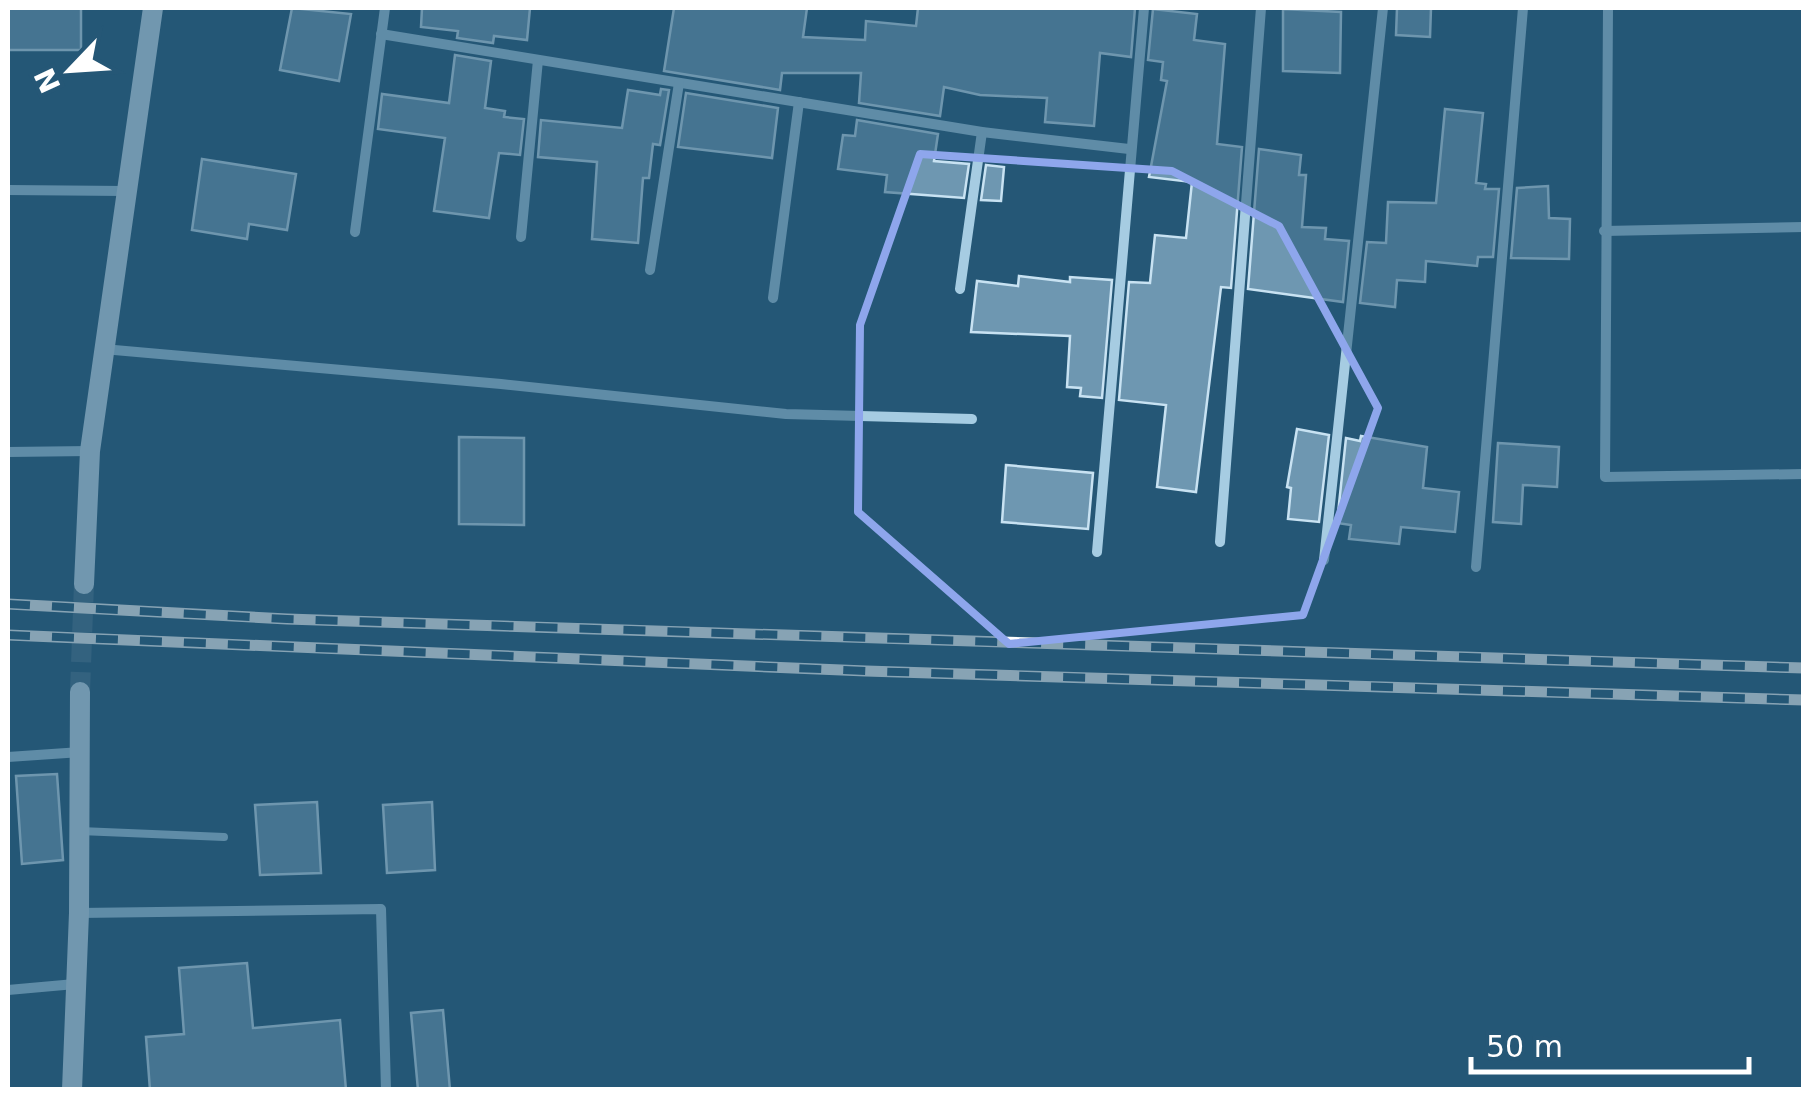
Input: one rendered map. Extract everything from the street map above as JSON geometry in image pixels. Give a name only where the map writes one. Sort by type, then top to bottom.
[{"type":"street","points":[[84,584],[90,450],[153,8]]},
{"type":"street","points":[[355,232],[385,8]]},
{"type":"street","points":[[1097,552],[1144,8]]},
{"type":"street","points":[[1220,542],[1261,8]]},
{"type":"street","points":[[1324,560],[1383,8]]},
{"type":"street","points":[[1476,567],[1523,8]]},
{"type":"street","points":[[1608,8],[1605,477],[1804,474]]},
{"type":"street","points":[[381,34],[982,132],[1129,149]]},
{"type":"street","points":[[520,237],[538,60]]},
{"type":"street","points":[[650,270],[679,82]]},
{"type":"street","points":[[773,298],[799,102]]},
{"type":"street","points":[[960,289],[982,132]]},
{"type":"street","points":[[8,190],[125,191]]},
{"type":"street","points":[[1604,231],[1804,227]]},
{"type":"street","points":[[103,349],[786,414],[972,419]]},
{"type":"street","points":[[8,452],[90,450]]},
{"type":"street","points":[[72,1090],[79,913],[80,692]]},
{"type":"street","points":[[8,757],[82,752]]},
{"type":"street","points":[[79,913],[381,910],[386,1090]]},
{"type":"street","points":[[8,990],[76,984]]},
{"type":"lane","points":[[80,831],[224,837]]},
{"type":"highlighted area","points":[[920,154],[1172,171],[1279,226],[1378,408],[1303,615],[1009,644],[858,512],[860,325]]},
{"type":"building","points":[[8,8],[81,8],[81,50],[8,50]]},
{"type":"building","points":[[292,8],[351,14],[339,81],[280,70]]},
{"type":"building","points":[[422,8],[530,8],[527,40],[494,36],[493,43],[457,38],[458,31],[421,27]]},
{"type":"building","points":[[674,8],[807,8],[803,37],[865,40],[866,21],[916,26],[918,8],[1135,8],[1131,57],[1100,53],[1094,126],[1045,122],[1047,98],[980,95],[944,87],[940,116],[859,103],[861,73],[782,73],[780,90],[664,71]]},
{"type":"building","points":[[1397,8],[1431,8],[1430,37],[1396,35]]},
{"type":"building","points":[[1153,9],[1197,14],[1194,40],[1225,44],[1217,144],[1242,147],[1231,288],[1221,287],[1196,492],[1157,487],[1166,405],[1119,400],[1129,282],[1150,283],[1155,235],[1186,238],[1192,182],[1149,177],[1167,81],[1161,80],[1163,62],[1148,60]]},
{"type":"building","points":[[1283,9],[1341,12],[1340,73],[1283,71]]},
{"type":"building","points":[[455,55],[491,61],[485,108],[505,111],[504,117],[524,119],[520,155],[499,153],[489,218],[434,211],[445,138],[378,129],[382,94],[449,103]]},
{"type":"building","points":[[661,89],[669,90],[660,145],[653,144],[649,178],[643,178],[638,243],[592,239],[597,162],[538,157],[541,120],[622,128],[628,90],[660,95]]},
{"type":"building","points":[[686,93],[778,108],[772,158],[678,147]]},
{"type":"building","points":[[1445,109],[1483,113],[1476,183],[1486,184],[1485,189],[1499,189],[1493,257],[1478,257],[1477,266],[1426,261],[1425,282],[1397,280],[1395,307],[1360,303],[1367,242],[1386,243],[1388,202],[1436,203]]},
{"type":"building","points":[[857,120],[938,134],[934,161],[969,164],[964,198],[885,192],[887,175],[838,169],[843,135],[855,136]]},
{"type":"building","points":[[1259,149],[1301,155],[1299,175],[1306,175],[1302,227],[1326,228],[1325,239],[1349,241],[1343,302],[1248,289]]},
{"type":"building","points":[[202,159],[296,174],[287,230],[249,224],[247,239],[192,230]]},
{"type":"building","points":[[986,165],[1004,167],[1001,201],[981,200]]},
{"type":"building","points":[[1548,186],[1549,218],[1570,219],[1569,259],[1511,258],[1517,188]]},
{"type":"building","points":[[1019,276],[1070,282],[1070,277],[1112,280],[1102,398],[1080,396],[1081,388],[1067,387],[1070,336],[971,332],[977,281],[1018,286]]},
{"type":"building","points":[[1297,429],[1329,435],[1319,522],[1288,519],[1291,488],[1287,487]]},
{"type":"building","points":[[1361,436],[1427,447],[1423,488],[1459,492],[1455,532],[1401,527],[1399,544],[1349,539],[1351,525],[1337,523],[1346,438],[1360,441]]},
{"type":"building","points":[[459,437],[524,438],[524,525],[459,524]]},
{"type":"building","points":[[1498,443],[1559,447],[1557,487],[1523,485],[1521,524],[1493,522]]},
{"type":"building","points":[[1006,465],[1093,473],[1088,529],[1002,522]]},
{"type":"building","points":[[57,774],[63,860],[22,864],[16,776]]},
{"type":"building","points":[[317,802],[321,873],[260,875],[255,805]]},
{"type":"building","points":[[432,802],[435,870],[387,873],[383,805]]},
{"type":"building","points":[[247,963],[253,1028],[340,1020],[346,1090],[150,1090],[146,1037],[184,1034],[179,968]]},
{"type":"building","points":[[443,1010],[450,1090],[418,1090],[411,1013]]},
{"type":"tunnel","points":[[80,692],[84,584]]},
{"type":"railway","points":[[8,604],[287,619],[1804,668]]},
{"type":"railway","points":[[8,635],[866,671],[1804,700]]}]
